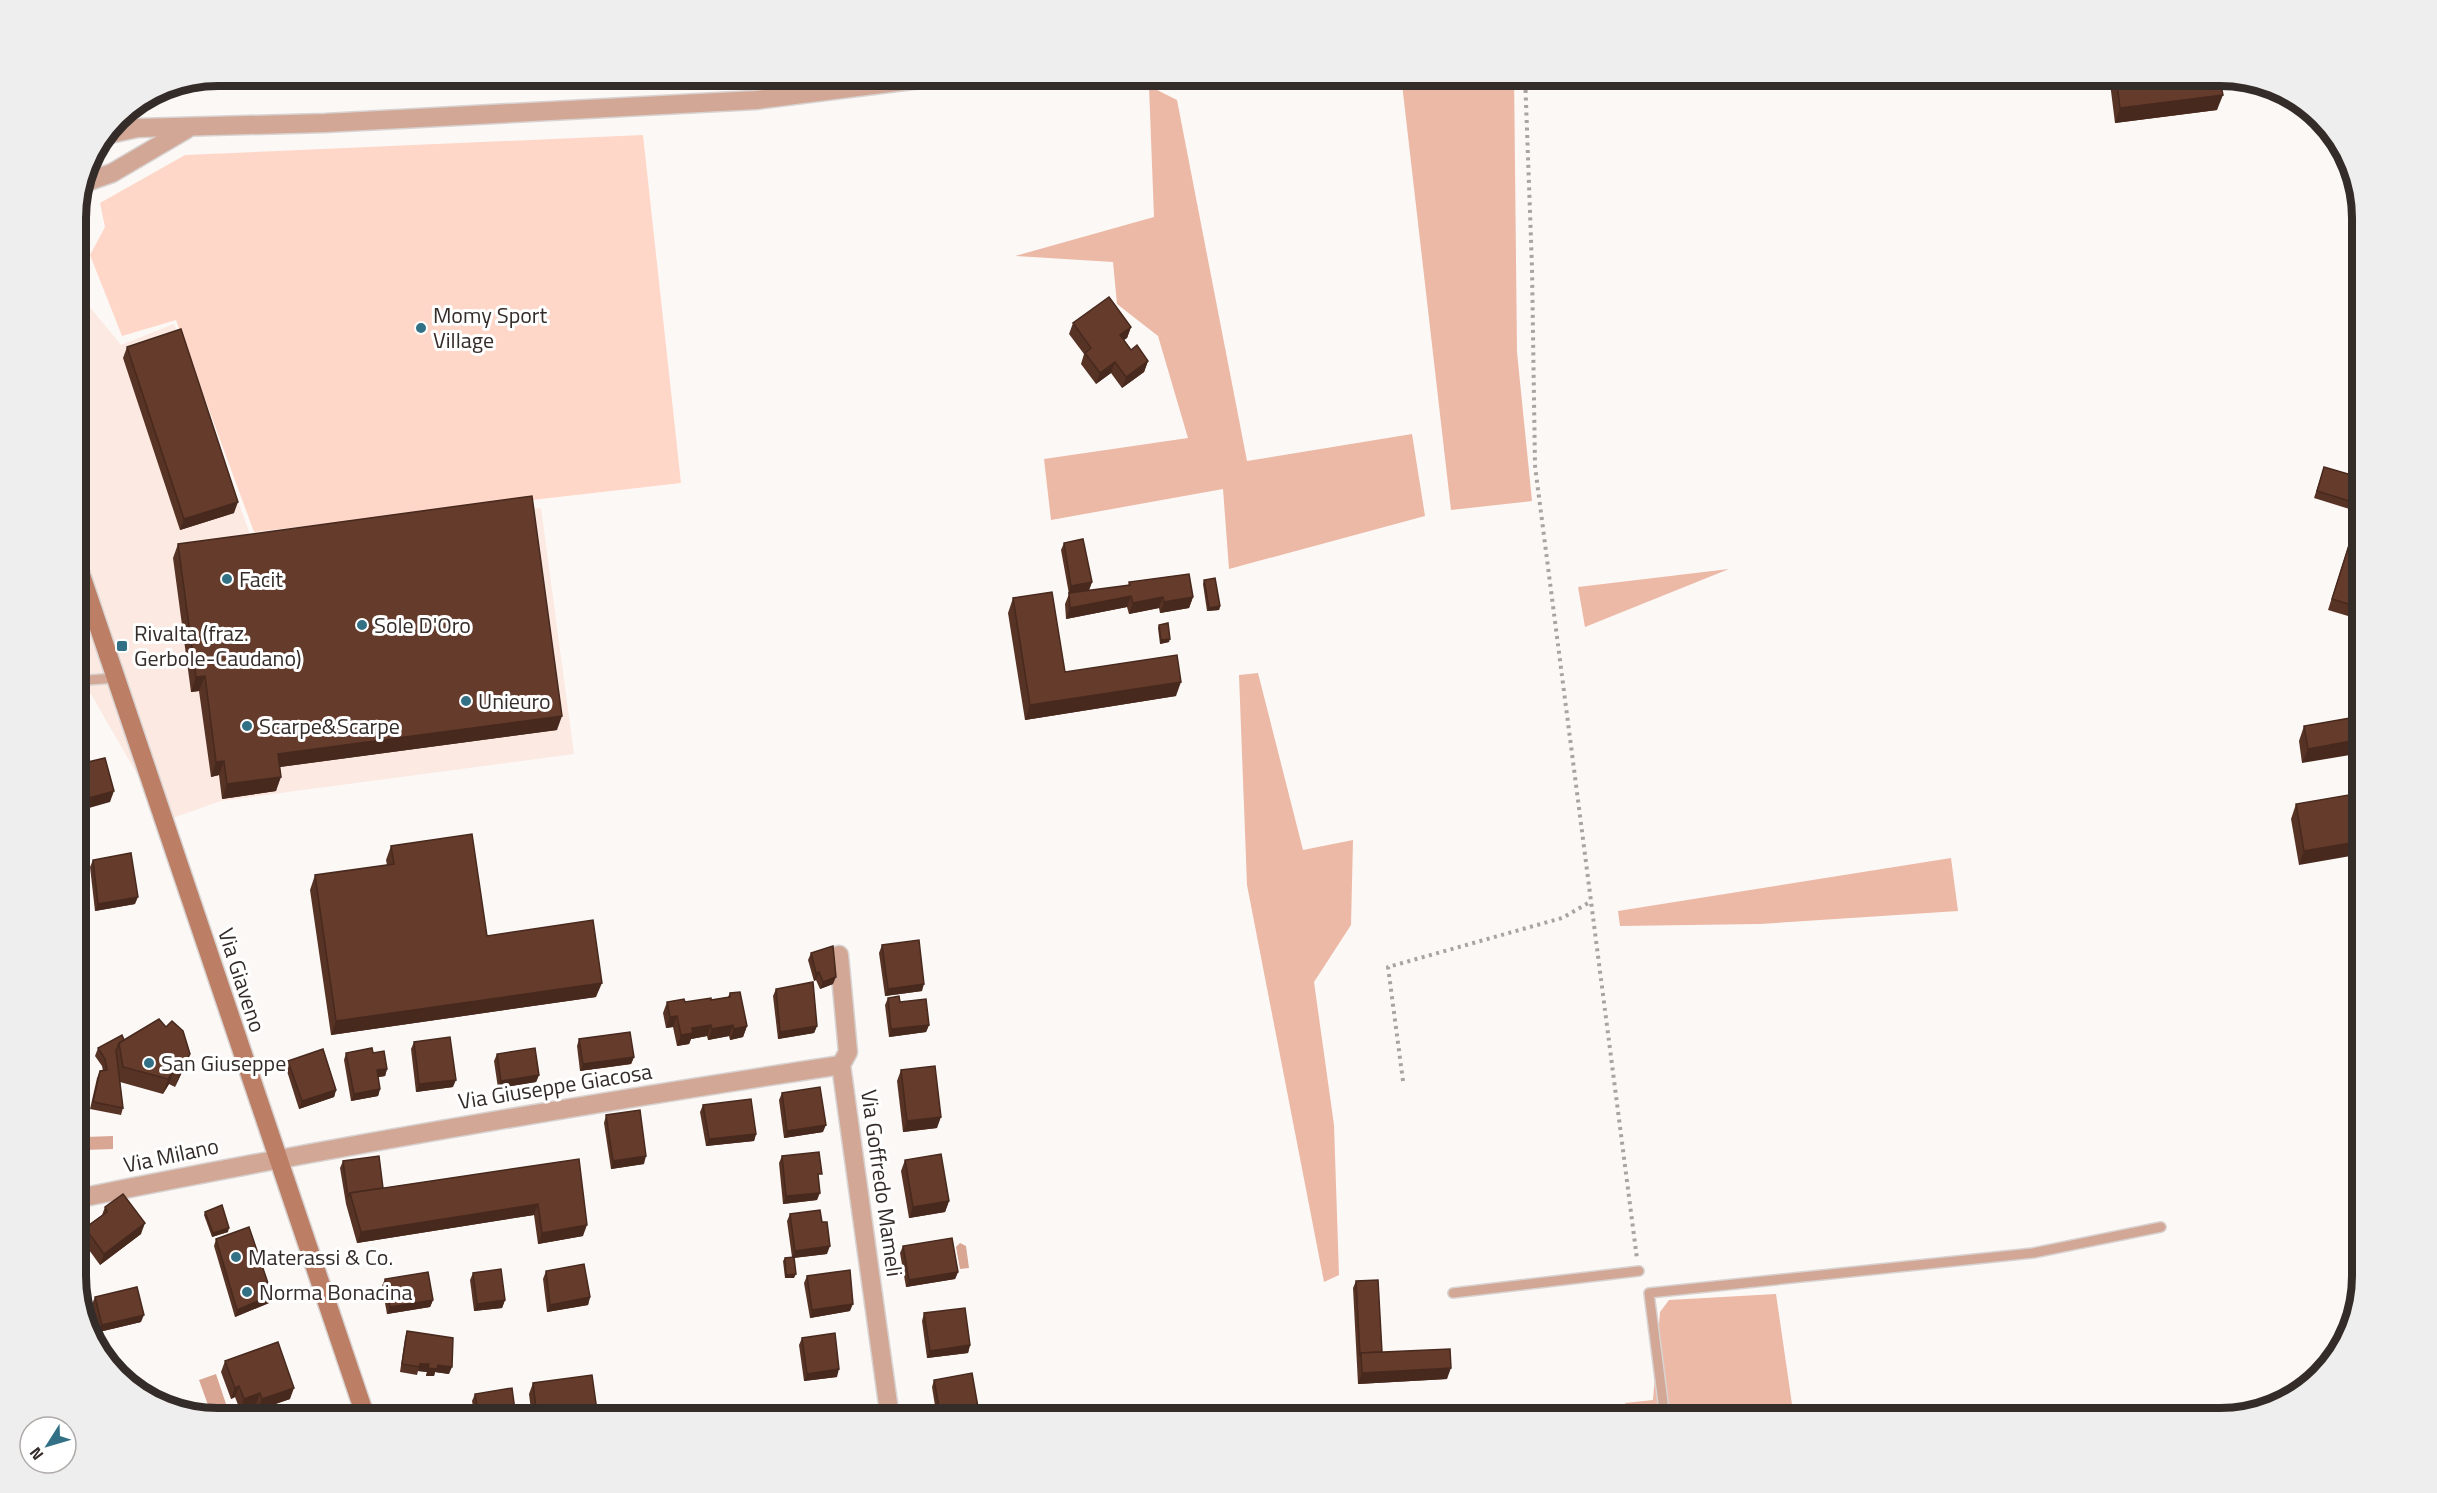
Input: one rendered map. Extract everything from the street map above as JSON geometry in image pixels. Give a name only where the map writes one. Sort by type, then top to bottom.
[{"type":"main road","name":"Via Giaveno","points":[[86,589],[363,1408]]},
{"type":"street","points":[[117,132],[138,128],[188,128],[756,100],[874,85]]},
{"type":"street","points":[[90,182],[112,173],[188,128]]},
{"type":"street","name":"Via Goffredo Mameli","points":[[839,955],[848,1052],[841,1065],[889,1408]]},
{"type":"street","name":"Via Giuseppe Giacosa","points":[[277,1158],[583,1105],[841,1065]]},
{"type":"street","name":"Via Milano","points":[[86,1197],[277,1158]]},
{"type":"lane","points":[[86,680],[116,678]]},
{"type":"lane","points":[[1664,1408],[1649,1293],[2033,1254],[2161,1227]]},
{"type":"lane","points":[[1453,1293],[1639,1272]]},
{"type":"path","points":[[1525,85],[1532,267],[1534,466],[1639,1272]]},
{"type":"path","points":[[1402,1081],[1388,967],[1562,918],[1590,902]]},
{"type":"shaded area","points":[[1402,85],[1514,85],[1517,352],[1532,501],[1451,510]]},
{"type":"shaded area","points":[[1149,86],[1177,100],[1247,461],[1412,434],[1425,516],[1229,569],[1223,489],[1051,520],[1044,459],[1188,438],[1158,336],[1117,304],[1113,262],[1015,256],[1154,217]]},
{"type":"shaded area","name":"Momy Sport Village","points":[[643,135],[681,483],[254,532],[176,320],[122,336],[90,255],[105,227],[100,203],[185,155]]},
{"type":"shaded area","points":[[86,302],[121,345],[174,324],[251,537],[541,508],[574,754],[221,801],[164,821],[91,694],[86,694]]},
{"type":"shaded area","points":[[1729,569],[1585,627],[1578,587]]},
{"type":"shaded area","points":[[1258,673],[1303,850],[1353,840],[1351,925],[1314,982],[1334,1125],[1339,1275],[1324,1282],[1247,885],[1239,675]]},
{"type":"shaded area","points":[[1951,858],[1958,911],[1760,924],[1620,926],[1618,911]]},
{"type":"shaded area","points":[[113,1136],[113,1149],[86,1150],[86,1137]]},
{"type":"shaded area","points":[[960,1243],[966,1246],[969,1268],[960,1269],[956,1247]]},
{"type":"shaded area","points":[[1776,1294],[1793,1408],[1627,1408],[1625,1403],[1653,1400],[1660,1312],[1669,1300]]},
{"type":"shaded area","points":[[216,1374],[227,1408],[209,1407],[199,1380]]},
{"type":"building","points":[[2117,85],[2219,85],[2221,85],[2223,95],[2120,108]]},
{"type":"building","points":[[1109,297],[1131,327],[1120,335],[1131,350],[1137,345],[1148,361],[1126,377],[1115,362],[1100,373],[1085,353],[1091,348],[1073,323]]},
{"type":"building","points":[[181,329],[238,502],[184,519],[127,347]]},
{"type":"building","points":[[2324,467],[2351,475],[2351,502],[2317,491]]},
{"type":"building","name":"Sole D'Oro","points":[[532,496],[562,716],[278,754],[281,777],[227,784],[224,761],[216,762],[205,676],[196,677],[178,544]]},
{"type":"building","points":[[2351,538],[2351,605],[2332,599]]},
{"type":"building","points":[[1083,539],[1092,582],[1071,586],[1064,543]]},
{"type":"building","points":[[1189,574],[1193,597],[1164,602],[1163,597],[1133,603],[1131,596],[1070,608],[1069,593]]},
{"type":"building","points":[[1215,578],[1220,606],[1209,608],[1204,580]]},
{"type":"building","points":[[1052,592],[1065,672],[1177,655],[1181,682],[1030,705],[1013,598]]},
{"type":"building","points":[[1168,623],[1170,639],[1161,640],[1159,625]]},
{"type":"building","points":[[2351,718],[2351,741],[2308,749],[2304,726]]},
{"type":"building","points":[[105,758],[114,791],[86,799],[86,762]]},
{"type":"building","points":[[2352,794],[2352,843],[2304,851],[2296,804]]},
{"type":"building","points":[[472,834],[487,936],[593,920],[602,983],[336,1021],[315,875],[394,864],[391,846]]},
{"type":"building","points":[[131,853],[138,897],[98,904],[93,860]]},
{"type":"building","points":[[919,940],[924,984],[888,989],[882,945]]},
{"type":"building","points":[[833,946],[836,977],[823,982],[819,972],[816,973],[811,953]]},
{"type":"building","points":[[813,982],[817,1026],[780,1032],[776,989]]},
{"type":"building","points":[[740,992],[747,1026],[734,1029],[733,1025],[712,1029],[711,1025],[692,1028],[693,1033],[681,1035],[677,1016],[670,1017],[667,1002],[684,999],[685,1002],[711,998],[711,1000],[730,997],[730,993]]},
{"type":"building","points":[[899,996],[900,1002],[926,999],[929,1025],[891,1029],[888,998]]},
{"type":"building","name":"San Giuseppe","points":[[159,1019],[166,1027],[172,1021],[183,1031],[190,1054],[180,1072],[174,1070],[168,1079],[123,1067],[119,1043]]},
{"type":"building","points":[[630,1032],[634,1057],[583,1064],[579,1039]]},
{"type":"building","points":[[122,1035],[124,1040],[119,1043],[116,1050],[123,1108],[93,1102],[100,1071],[107,1070],[105,1059],[98,1048]]},
{"type":"building","points":[[450,1037],[456,1080],[419,1084],[414,1042]]},
{"type":"building","points":[[372,1048],[373,1053],[384,1051],[387,1069],[377,1070],[380,1089],[354,1094],[346,1053]]},
{"type":"building","points":[[535,1048],[539,1075],[501,1081],[497,1054]]},
{"type":"building","points":[[323,1049],[336,1090],[302,1101],[288,1061]]},
{"type":"building","points":[[935,1066],[941,1117],[907,1121],[901,1070]]},
{"type":"building","points":[[820,1087],[826,1125],[787,1131],[782,1093]]},
{"type":"building","points":[[751,1099],[756,1134],[709,1139],[703,1105]]},
{"type":"building","points":[[640,1110],[646,1156],[613,1161],[606,1115]]},
{"type":"building","points":[[819,1152],[822,1174],[818,1174],[820,1193],[786,1196],[782,1156]]},
{"type":"building","points":[[941,1154],[949,1201],[913,1207],[905,1160]]},
{"type":"building","points":[[379,1156],[383,1188],[350,1193],[348,1197],[343,1161]]},
{"type":"building","points":[[579,1159],[587,1225],[542,1233],[538,1204],[361,1232],[350,1193]]},
{"type":"building","points":[[123,1194],[145,1223],[104,1254],[86,1227],[107,1212],[105,1207]]},
{"type":"building","points":[[222,1205],[229,1228],[213,1233],[205,1212]]},
{"type":"building","points":[[820,1210],[822,1222],[827,1222],[830,1246],[795,1251],[790,1214]]},
{"type":"building","points":[[249,1227],[272,1295],[237,1310],[216,1239]]},
{"type":"building","points":[[952,1238],[958,1272],[909,1280],[903,1246]]},
{"type":"building","points":[[794,1257],[796,1274],[786,1275],[785,1258]]},
{"type":"building","points":[[584,1264],[590,1297],[550,1305],[546,1271]]},
{"type":"building","points":[[501,1269],[505,1300],[477,1304],[473,1273]]},
{"type":"building","points":[[850,1270],[853,1304],[812,1310],[807,1276]]},
{"type":"building","points":[[428,1272],[433,1300],[390,1307],[385,1279]]},
{"type":"building","points":[[1378,1280],[1382,1352],[1361,1353],[1360,1356],[1356,1281]]},
{"type":"building","points":[[137,1287],[144,1315],[102,1325],[95,1297]]},
{"type":"building","points":[[965,1308],[970,1345],[930,1351],[924,1313]]},
{"type":"building","points":[[407,1331],[453,1338],[452,1367],[438,1365],[437,1369],[428,1368],[429,1364],[420,1364],[419,1367],[402,1364]]},
{"type":"building","points":[[835,1333],[839,1369],[807,1374],[802,1338]]},
{"type":"building","points":[[278,1342],[294,1388],[262,1399],[260,1393],[244,1399],[239,1386],[235,1388],[225,1361]]},
{"type":"building","points":[[1450,1349],[1451,1368],[1362,1373],[1361,1353]]},
{"type":"building","points":[[972,1373],[978,1408],[939,1408],[934,1380]]},
{"type":"building","points":[[592,1375],[597,1408],[558,1408],[558,1405],[536,1408],[533,1383]]},
{"type":"building","points":[[512,1388],[515,1408],[477,1408],[475,1394]]},
{"type":"building","points":[[850,1405],[850,1408],[819,1408]]},
{"type":"place","name":"Momy Sport Village","points":[[421,328]]},
{"type":"place","name":"Facit","points":[[227,579]]},
{"type":"place","name":"Sole D'Oro","points":[[362,625]]},
{"type":"place","name":"Rivalta (fraz. Gerbole-Caudano)","points":[[122,646]]},
{"type":"place","name":"Unieuro","points":[[466,701]]},
{"type":"place","name":"Scarpe&Scarpe","points":[[247,726]]},
{"type":"place","name":"San Giuseppe","points":[[149,1063]]},
{"type":"place","name":"Materassi & Co.","points":[[236,1257]]},
{"type":"place","name":"Norma Bonacina","points":[[247,1292]]}]
